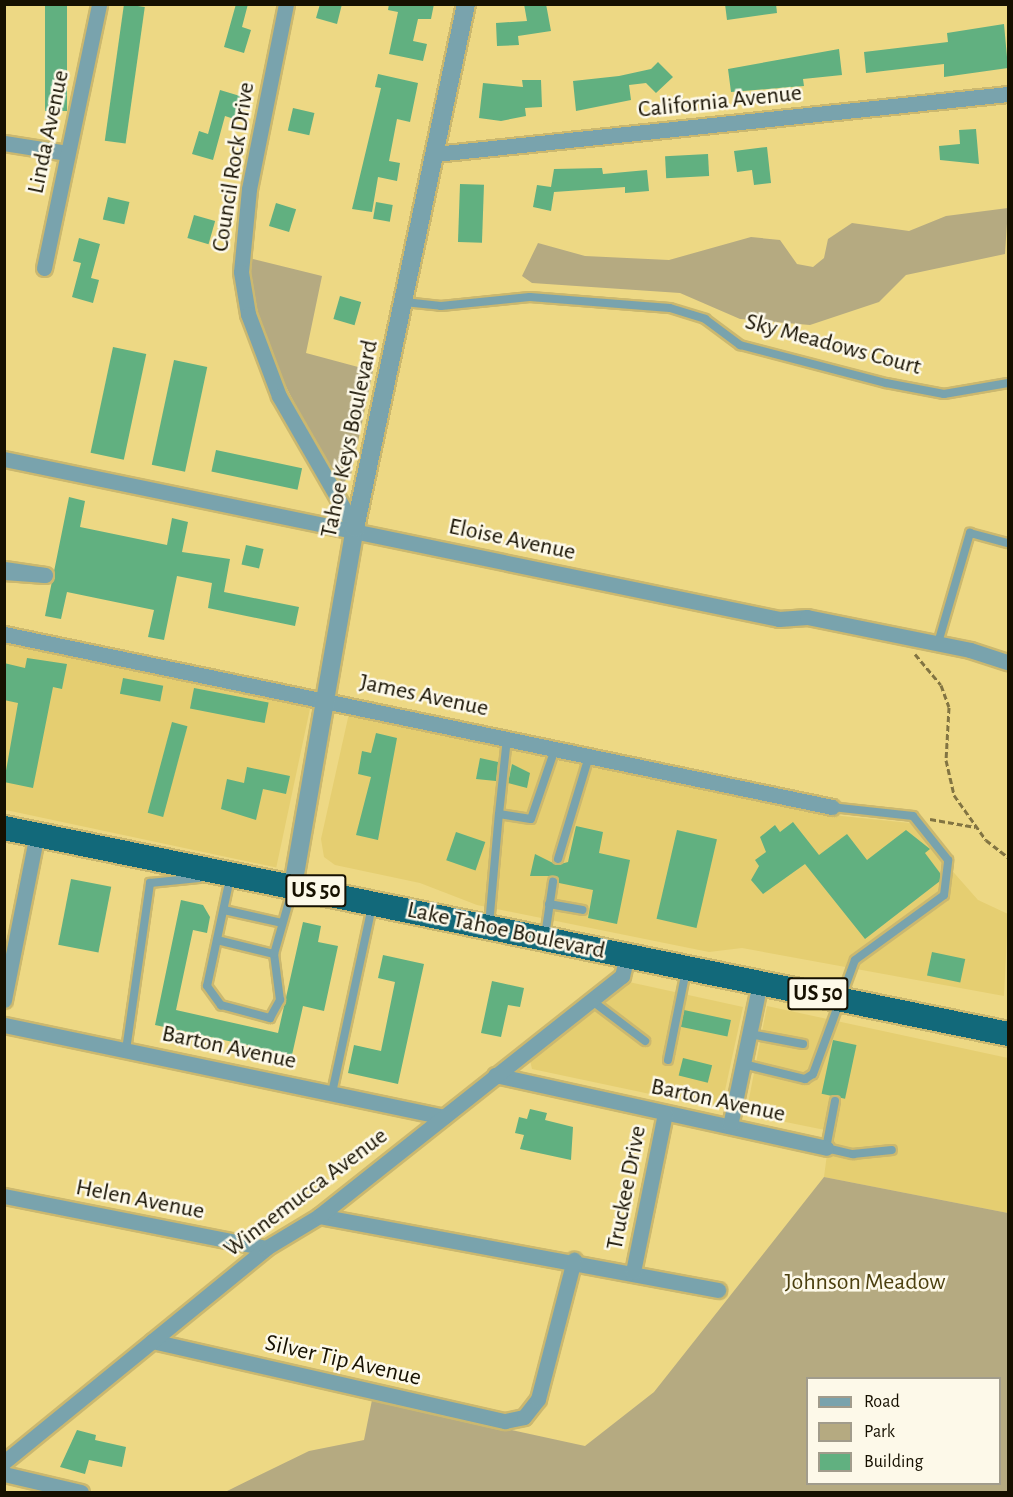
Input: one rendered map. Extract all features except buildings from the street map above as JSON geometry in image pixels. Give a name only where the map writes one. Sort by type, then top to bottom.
[{"type":"highway","name":"Lake Tahoe Boulevard","points":[[4,828],[1008,1034]]},
{"type":"street","name":"Linda Avenue","points":[[44,268],[99,4]]},
{"type":"street","name":"Council Rock Drive","points":[[286,4],[249,189],[241,272],[248,314],[279,396],[355,528]]},
{"type":"street","name":"Tahoe Keys Boulevard","points":[[293,886],[355,528],[466,4]]},
{"type":"street","name":"California Avenue","points":[[435,154],[1008,94]]},
{"type":"street","points":[[4,143],[67,153]]},
{"type":"street","name":"Eloise Avenue","points":[[4,459],[355,528],[779,619],[807,617],[938,643],[1008,662]]},
{"type":"street","points":[[4,571],[45,575]]},
{"type":"street","name":"James Avenue","points":[[4,634],[325,697],[832,807]]},
{"type":"street","points":[[4,1000],[37,834]]},
{"type":"street","name":"Winnemucca Avenue","points":[[4,1462],[266,1248],[319,1216],[622,976],[627,956]]},
{"type":"street","points":[[730,1126],[760,983]]},
{"type":"street","name":"Barton Avenue","points":[[4,1025],[443,1117]]},
{"type":"street","name":"Barton Avenue","points":[[495,1075],[826,1148]]},
{"type":"street","name":"Truckee Drive","points":[[633,1272],[665,1113]]},
{"type":"street","name":"Helen Avenue","points":[[4,1196],[266,1248]]},
{"type":"street","points":[[319,1216],[574,1260],[718,1290]]},
{"type":"street","name":"Truckee Drive","points":[[524,1417],[538,1400],[574,1260]]},
{"type":"street","name":"Silver Tip Avenue","points":[[152,1341],[505,1421],[524,1417]]},
{"type":"street","points":[[4,1474],[81,1492]]},
{"type":"lane","name":"Sky Meadows Court","points":[[403,301],[441,306],[530,297],[670,308],[705,319],[740,345],[886,383],[944,394],[1008,383]]},
{"type":"lane","points":[[938,643],[970,533],[1008,543]]},
{"type":"lane","points":[[489,927],[507,737]]},
{"type":"lane","points":[[499,814],[531,819],[556,747]]},
{"type":"lane","points":[[558,859],[590,755]]},
{"type":"lane","points":[[743,1064],[805,1078],[813,1074],[855,960],[944,895],[948,860],[913,816],[832,807]]},
{"type":"lane","points":[[126,1050],[150,884],[231,874],[207,986],[221,1005],[270,1018],[280,1000],[274,954],[293,886]]},
{"type":"lane","points":[[544,938],[553,882]]},
{"type":"lane","points":[[332,1093],[373,903]]},
{"type":"lane","points":[[549,904],[582,910]]},
{"type":"lane","points":[[224,910],[282,923]]},
{"type":"lane","points":[[217,940],[274,954]]},
{"type":"lane","points":[[668,1060],[686,968]]},
{"type":"lane","points":[[591,1000],[645,1041]]},
{"type":"lane","points":[[750,1034],[803,1044]]},
{"type":"lane","points":[[835,1101],[826,1148],[853,1154],[892,1150]]},
{"type":"path","points":[[888,633],[941,685],[952,719],[947,777],[975,828],[1008,856]]},
{"type":"path","points":[[913,816],[975,828]]},
{"type":"shaded area","points":[[4,643],[310,708],[276,868],[4,810]]},
{"type":"shaded area","points":[[350,709],[842,816],[910,823],[978,900],[1008,914],[1004,996],[742,948],[709,952],[477,905],[420,883],[335,865],[324,857],[321,839]]},
{"type":"shaded area","points":[[629,982],[743,1007],[721,1109],[532,1069],[530,1060]]},
{"type":"shaded area","points":[[767,1006],[1008,1058],[1008,1213],[824,1177],[830,1131],[746,1114]]},
{"type":"green space","points":[[1008,208],[1005,254],[906,275],[879,302],[810,325],[740,319],[680,293],[532,283],[522,276],[538,243],[585,256],[669,260],[751,237],[780,240],[797,264],[813,267],[824,258],[828,239],[852,223],[909,231],[946,216]]},
{"type":"green space","points":[[245,257],[322,276],[306,353],[373,371],[351,475],[343,483],[328,470],[266,347]]},
{"type":"green space","name":"Johnson Meadow","points":[[824,1177],[1008,1213],[1008,1492],[225,1492],[309,1451],[364,1440],[372,1400],[585,1446],[654,1392]]}]
